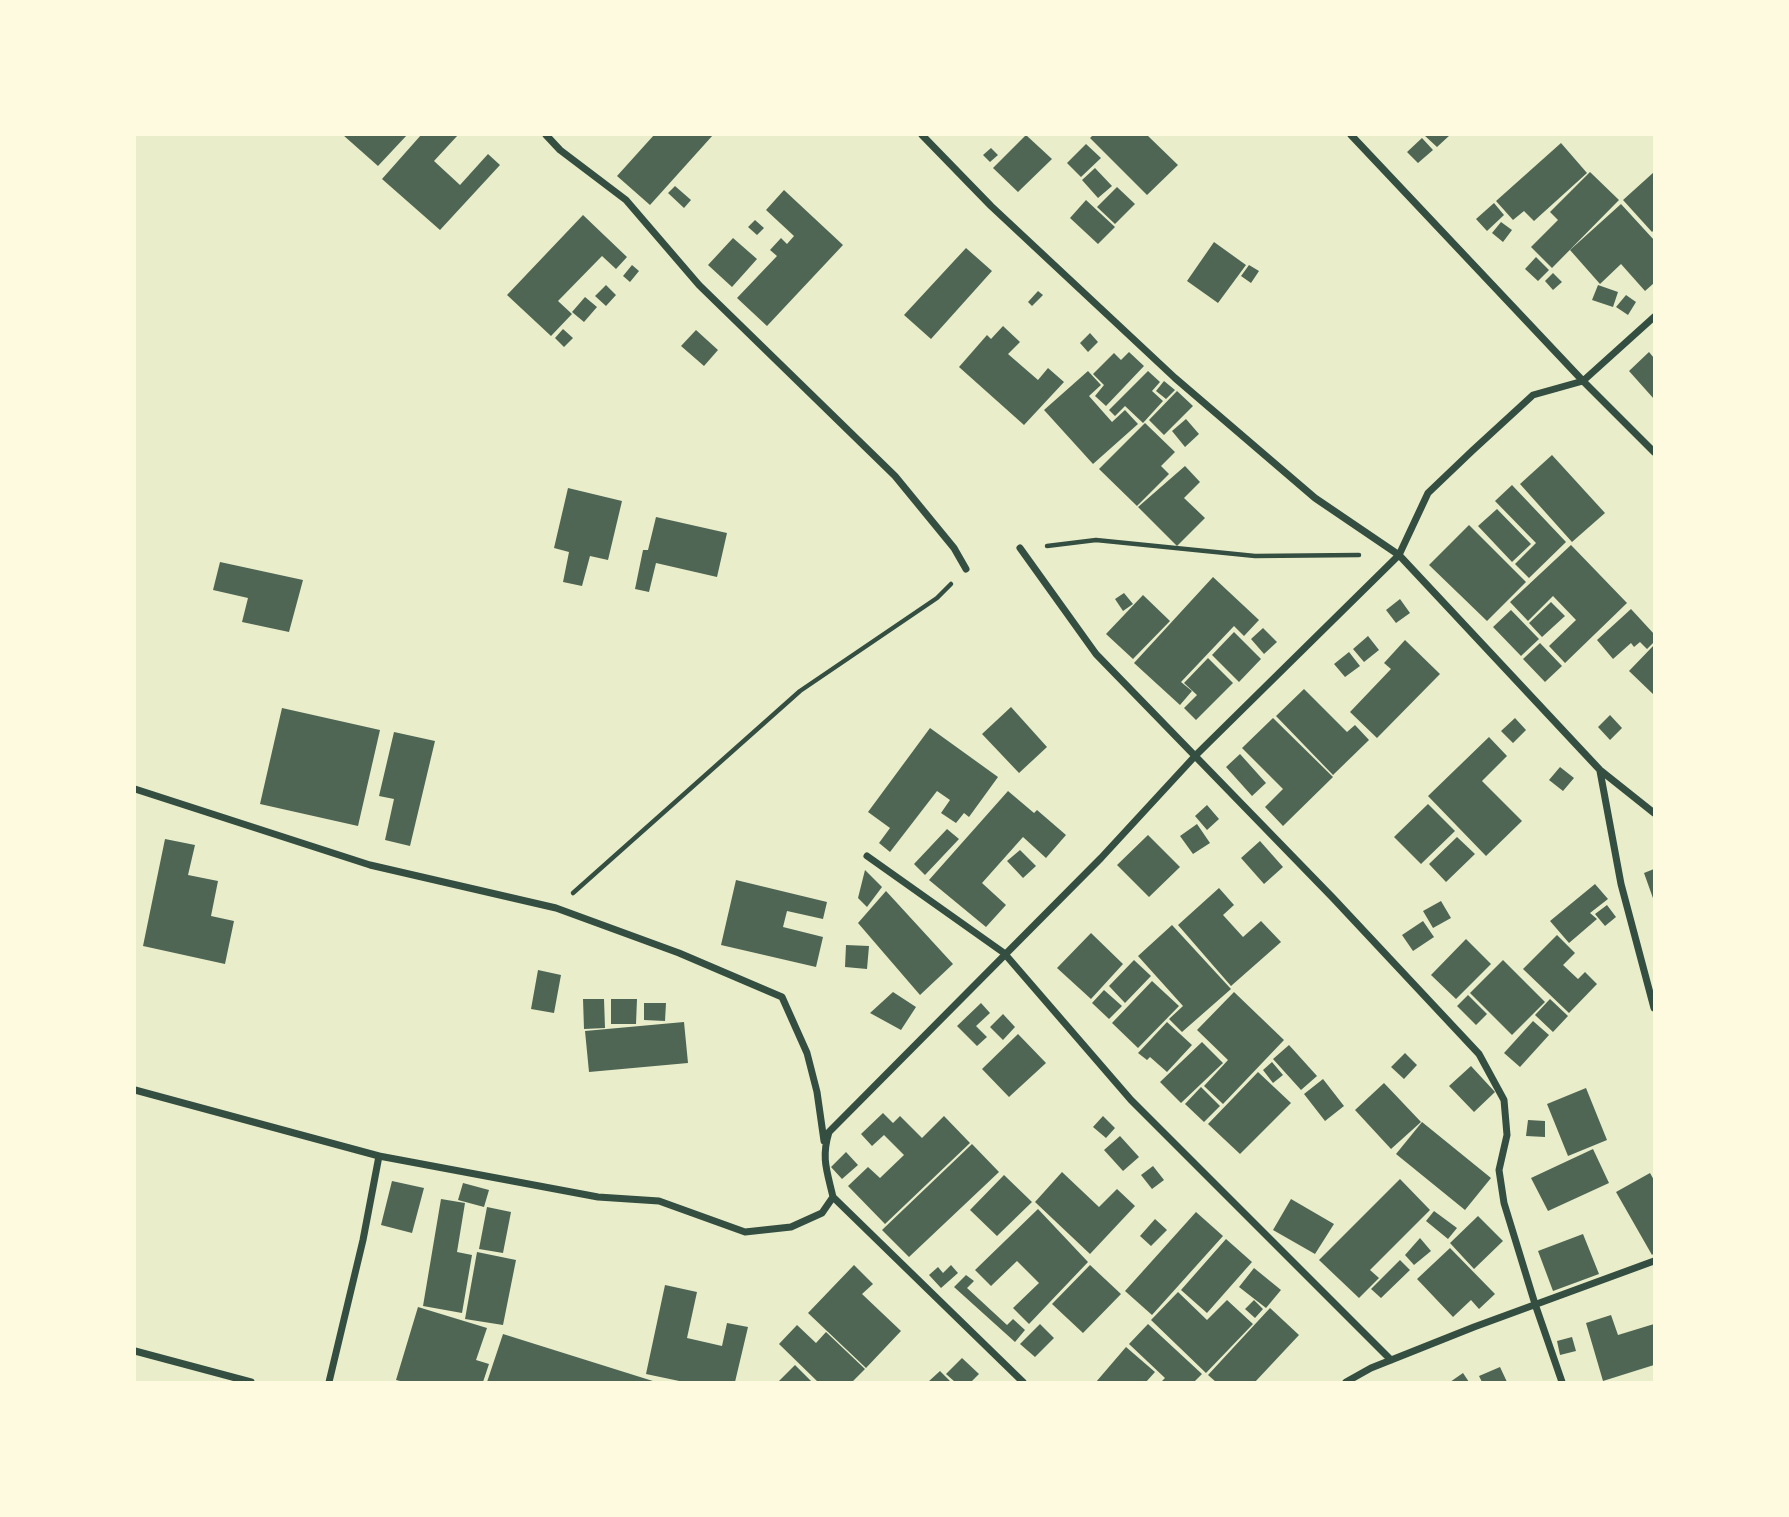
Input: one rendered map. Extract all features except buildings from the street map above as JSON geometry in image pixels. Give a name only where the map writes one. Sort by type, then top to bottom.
[{"type":"street","points":[[546,135],[560,150],[626,200],[699,285],[895,476],[954,548],[965,569]]},
{"type":"street","points":[[922,135],[991,206],[1175,378],[1315,498],[1399,555],[1600,770],[1654,813]]},
{"type":"street","points":[[1350,135],[1654,453]]},
{"type":"street","points":[[825,1146],[829,1132],[1101,858],[1196,755],[1399,555],[1428,493],[1533,395],[1583,381],[1654,317]]},
{"type":"street","points":[[1020,548],[1096,654],[1333,898],[1479,1054],[1504,1100],[1507,1135],[1499,1170],[1504,1203],[1562,1382]]},
{"type":"street","points":[[1600,770],[1621,884],[1654,1008]]},
{"type":"street","points":[[135,789],[370,865],[556,908],[679,953],[782,997],[807,1053],[817,1092],[825,1146],[824,1164],[834,1197],[1023,1382]]},
{"type":"street","points":[[867,856],[1004,953],[1132,1100],[1391,1360]]},
{"type":"street","points":[[135,1090],[379,1156],[598,1197],[659,1201],[745,1232],[791,1227],[822,1213],[834,1197]]},
{"type":"street","points":[[329,1382],[363,1240],[379,1156]]},
{"type":"street","points":[[1346,1382],[1391,1360],[1654,1261]]},
{"type":"street","points":[[135,1351],[251,1382]]},
{"type":"path","points":[[1020,548],[1096,540],[1255,556],[1399,555]]},
{"type":"path","points":[[556,908],[800,691],[937,598],[965,569]]}]
